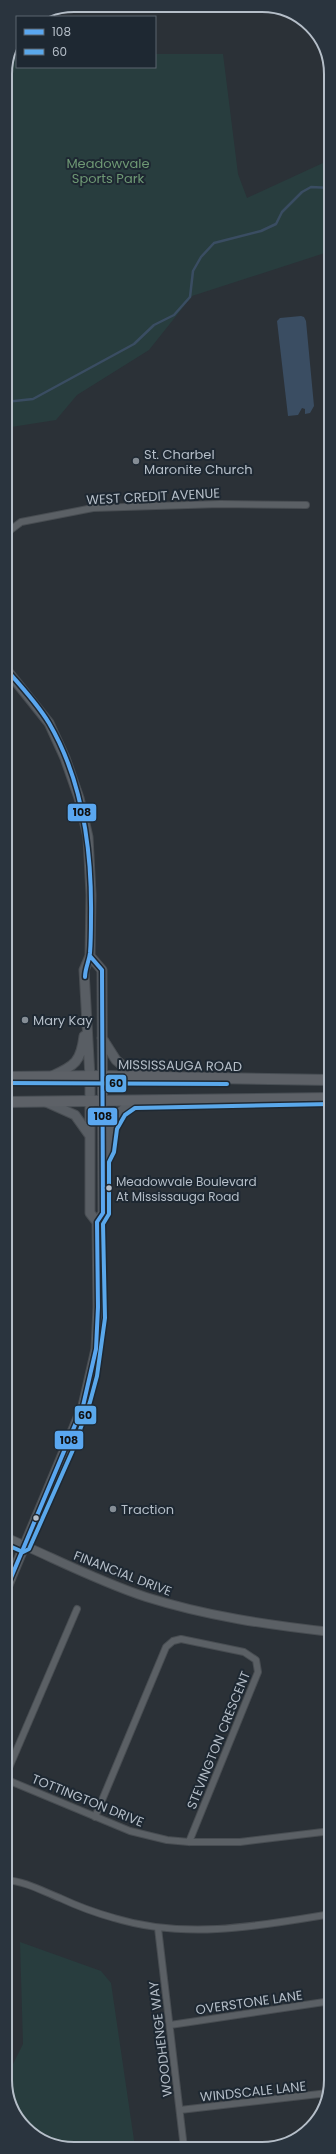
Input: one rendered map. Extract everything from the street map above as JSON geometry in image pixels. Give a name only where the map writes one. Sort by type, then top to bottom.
[{"type":"main road","points":[[12,677],[49,723],[65,758],[79,798],[88,837],[91,895],[90,956],[84,970],[90,1077],[90,1213],[97,1222]]},
{"type":"main road","points":[[12,1575],[83,1406],[96,1349],[98,1307],[97,1222],[103,1212],[101,1101],[102,970],[90,956]]},
{"type":"main road","points":[[50,1077],[67,1069],[78,1059],[88,1028]]},
{"type":"main road","points":[[102,1037],[116,1060],[123,1066],[152,1070],[159,1078]]},
{"type":"main road","name":"MISSISSAUGA ROAD","points":[[12,1077],[102,1076],[324,1080]]},
{"type":"main road","points":[[12,1102],[133,1102],[324,1098]]},
{"type":"main road","points":[[46,1102],[75,1115],[90,1136]]},
{"type":"main road","points":[[103,1160],[108,1151],[110,1132],[115,1119],[120,1111],[133,1102]]},
{"type":"street","name":"WEST CREDIT AVENUE","points":[[12,529],[21,522],[93,508],[220,504],[306,505]]},
{"type":"street","name":"FINANCIAL DRIVE","points":[[12,1540],[86,1574],[145,1597],[200,1612],[282,1627],[324,1631]]},
{"type":"street","points":[[12,1762],[77,1609]]},
{"type":"street","name":"STEVINGTON CRESCENT","points":[[95,1817],[166,1647],[173,1641],[181,1639],[244,1652],[256,1660],[258,1672],[189,1842]]},
{"type":"street","name":"TOTTINGTON DRIVE","points":[[12,1781],[95,1817],[146,1836],[189,1842],[240,1842],[324,1832]]},
{"type":"street","points":[[12,1881],[27,1884],[71,1903],[114,1919],[158,1928],[192,1930],[235,1929],[324,1915]]},
{"type":"street","name":"WOODHENGE WAY","points":[[158,1928],[183,2142]]},
{"type":"street","name":"OVERSTONE LANE","points":[[170,2024],[324,2002]]},
{"type":"street","name":"WINDSCALE LANE","points":[[180,2110],[322,2094]]},
{"type":"green space","name":"Meadowvale Sports Park","points":[[16,54],[16,68],[156,68],[156,54],[223,54],[238,174],[247,198],[324,162],[324,253],[192,296],[149,350],[77,395],[56,420],[12,427],[12,74],[13,62]]},
{"type":"green space","points":[[20,1942],[101,1971],[111,1983],[134,2142],[62,2141],[43,2134],[36,2129],[27,2121],[13,2092],[12,2066],[23,2044]]},
{"type":"water","points":[[304,317],[306,321],[314,406],[310,413],[305,414],[305,409],[302,408],[298,415],[288,416],[277,321],[280,318]]},
{"type":"waterway","points":[[12,401],[33,399],[134,344],[154,325],[174,315],[190,297],[193,271],[201,257],[214,243],[261,231],[276,224],[282,212],[302,192],[311,187],[324,188]]},
{"type":"transit line","name":"108","points":[[12,676],[49,723],[61,745],[77,792],[83,817],[90,867],[91,930],[89,956],[85,977]]},
{"type":"transit line","name":"108","points":[[12,1575],[83,1406],[96,1349],[98,1307],[97,1222],[103,1213],[102,970],[90,956]]},
{"type":"transit line","name":"60","points":[[12,1083],[227,1084]]},
{"type":"transit line","name":"60","points":[[12,1547],[23,1552],[29,1549],[72,1452],[90,1402],[97,1376],[105,1318],[103,1224],[109,1214],[109,1162],[114,1152],[117,1129],[125,1115],[135,1108],[324,1104]]},
{"type":"place","name":"St. Charbel Maronite Church","points":[[136,461]]},
{"type":"place","name":"Mary Kay","points":[[25,1020]]},
{"type":"place","name":"Meadowvale Boulevard At Mississauga Road","points":[[109,1188]]},
{"type":"place","name":"Traction","points":[[113,1509]]}]
